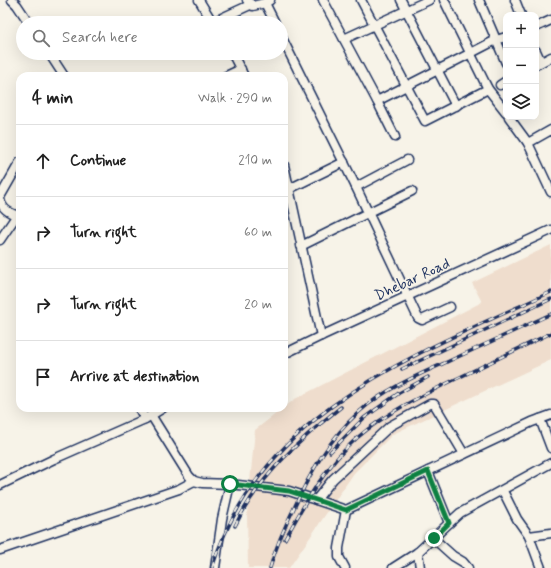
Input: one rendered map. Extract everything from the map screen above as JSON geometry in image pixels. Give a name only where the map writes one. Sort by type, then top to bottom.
[{"type":"street","points":[[12,0],[24,16]]},
{"type":"street","points":[[199,0],[209,16]]},
{"type":"street","points":[[323,0],[395,137]]},
{"type":"street","points":[[361,0],[425,121],[488,89]]},
{"type":"street","points":[[401,0],[456,106]]},
{"type":"street","points":[[344,39],[429,0]]},
{"type":"street","points":[[444,0],[488,89],[503,108]]},
{"type":"street","points":[[479,0],[503,56]]},
{"type":"street","points":[[516,0],[520,12]]},
{"type":"street","points":[[225,16],[248,2],[253,6],[268,2],[273,16]]},
{"type":"street","points":[[539,26],[551,20]]},
{"type":"street","points":[[377,102],[496,40],[503,38]]},
{"type":"street","points":[[288,50],[344,162],[418,318],[422,320],[450,307]]},
{"type":"street","points":[[539,63],[551,57]]},
{"type":"street","points":[[54,60],[61,72]]},
{"type":"street","points":[[236,60],[243,72]]},
{"type":"street","points":[[511,120],[528,143],[551,192]]},
{"type":"street","points":[[528,143],[551,130]]},
{"type":"street","points":[[356,187],[407,160]]},
{"type":"street","points":[[289,189],[344,162]]},
{"type":"street","points":[[16,168],[1,192],[0,197],[2,206],[7,211],[16,215]]},
{"type":"street","points":[[288,184],[321,336]]},
{"type":"street","points":[[301,246],[412,191]]},
{"type":"street","points":[[0,240],[16,220]]},
{"type":"street","name":"Dhebar Road","points":[[288,352],[551,230]]},
{"type":"street","points":[[316,500],[333,479],[390,426],[430,404],[434,404],[464,454]]},
{"type":"street","points":[[143,412],[194,481],[289,491],[346,510],[532,422],[551,415]]},
{"type":"street","points":[[0,485],[156,412]]},
{"type":"street","points":[[540,419],[551,448]]},
{"type":"street","points":[[394,568],[418,552],[460,513],[551,463]]},
{"type":"street","points":[[428,471],[449,523]]},
{"type":"street","points":[[0,550],[179,489],[194,481]]},
{"type":"street","points":[[215,568],[222,519],[230,484]]},
{"type":"street","points":[[503,490],[517,519],[529,536],[541,568]]},
{"type":"street","points":[[345,568],[339,557],[339,548],[346,510]]},
{"type":"street","points":[[529,536],[551,533]]},
{"type":"street","points":[[434,538],[468,568]]},
{"type":"street","points":[[418,552],[420,568]]},
{"type":"shaded area","points":[[551,245],[551,360],[393,434],[354,473],[289,568],[248,568],[247,513],[255,430],[278,412],[288,412],[288,404],[295,399],[482,302],[472,283]]},
{"type":"railway","points":[[212,568],[235,514],[266,467],[305,428],[349,394],[397,365],[448,339],[551,292]]},
{"type":"railway","points":[[402,369],[551,299]]},
{"type":"railway","points":[[270,568],[284,529],[315,468],[330,444],[359,412],[380,396],[402,383],[551,314]]},
{"type":"railway","points":[[285,539],[308,498],[326,472],[335,460],[357,438],[393,412],[445,384],[551,333]]},
{"type":"railway","points":[[330,452],[364,418],[399,393],[428,377]]},
{"type":"railway","points":[[235,526],[244,508],[281,460],[310,432],[341,407]]},
{"type":"route","points":[[230,484],[289,491],[346,510],[428,471],[449,523],[434,538]]}]
